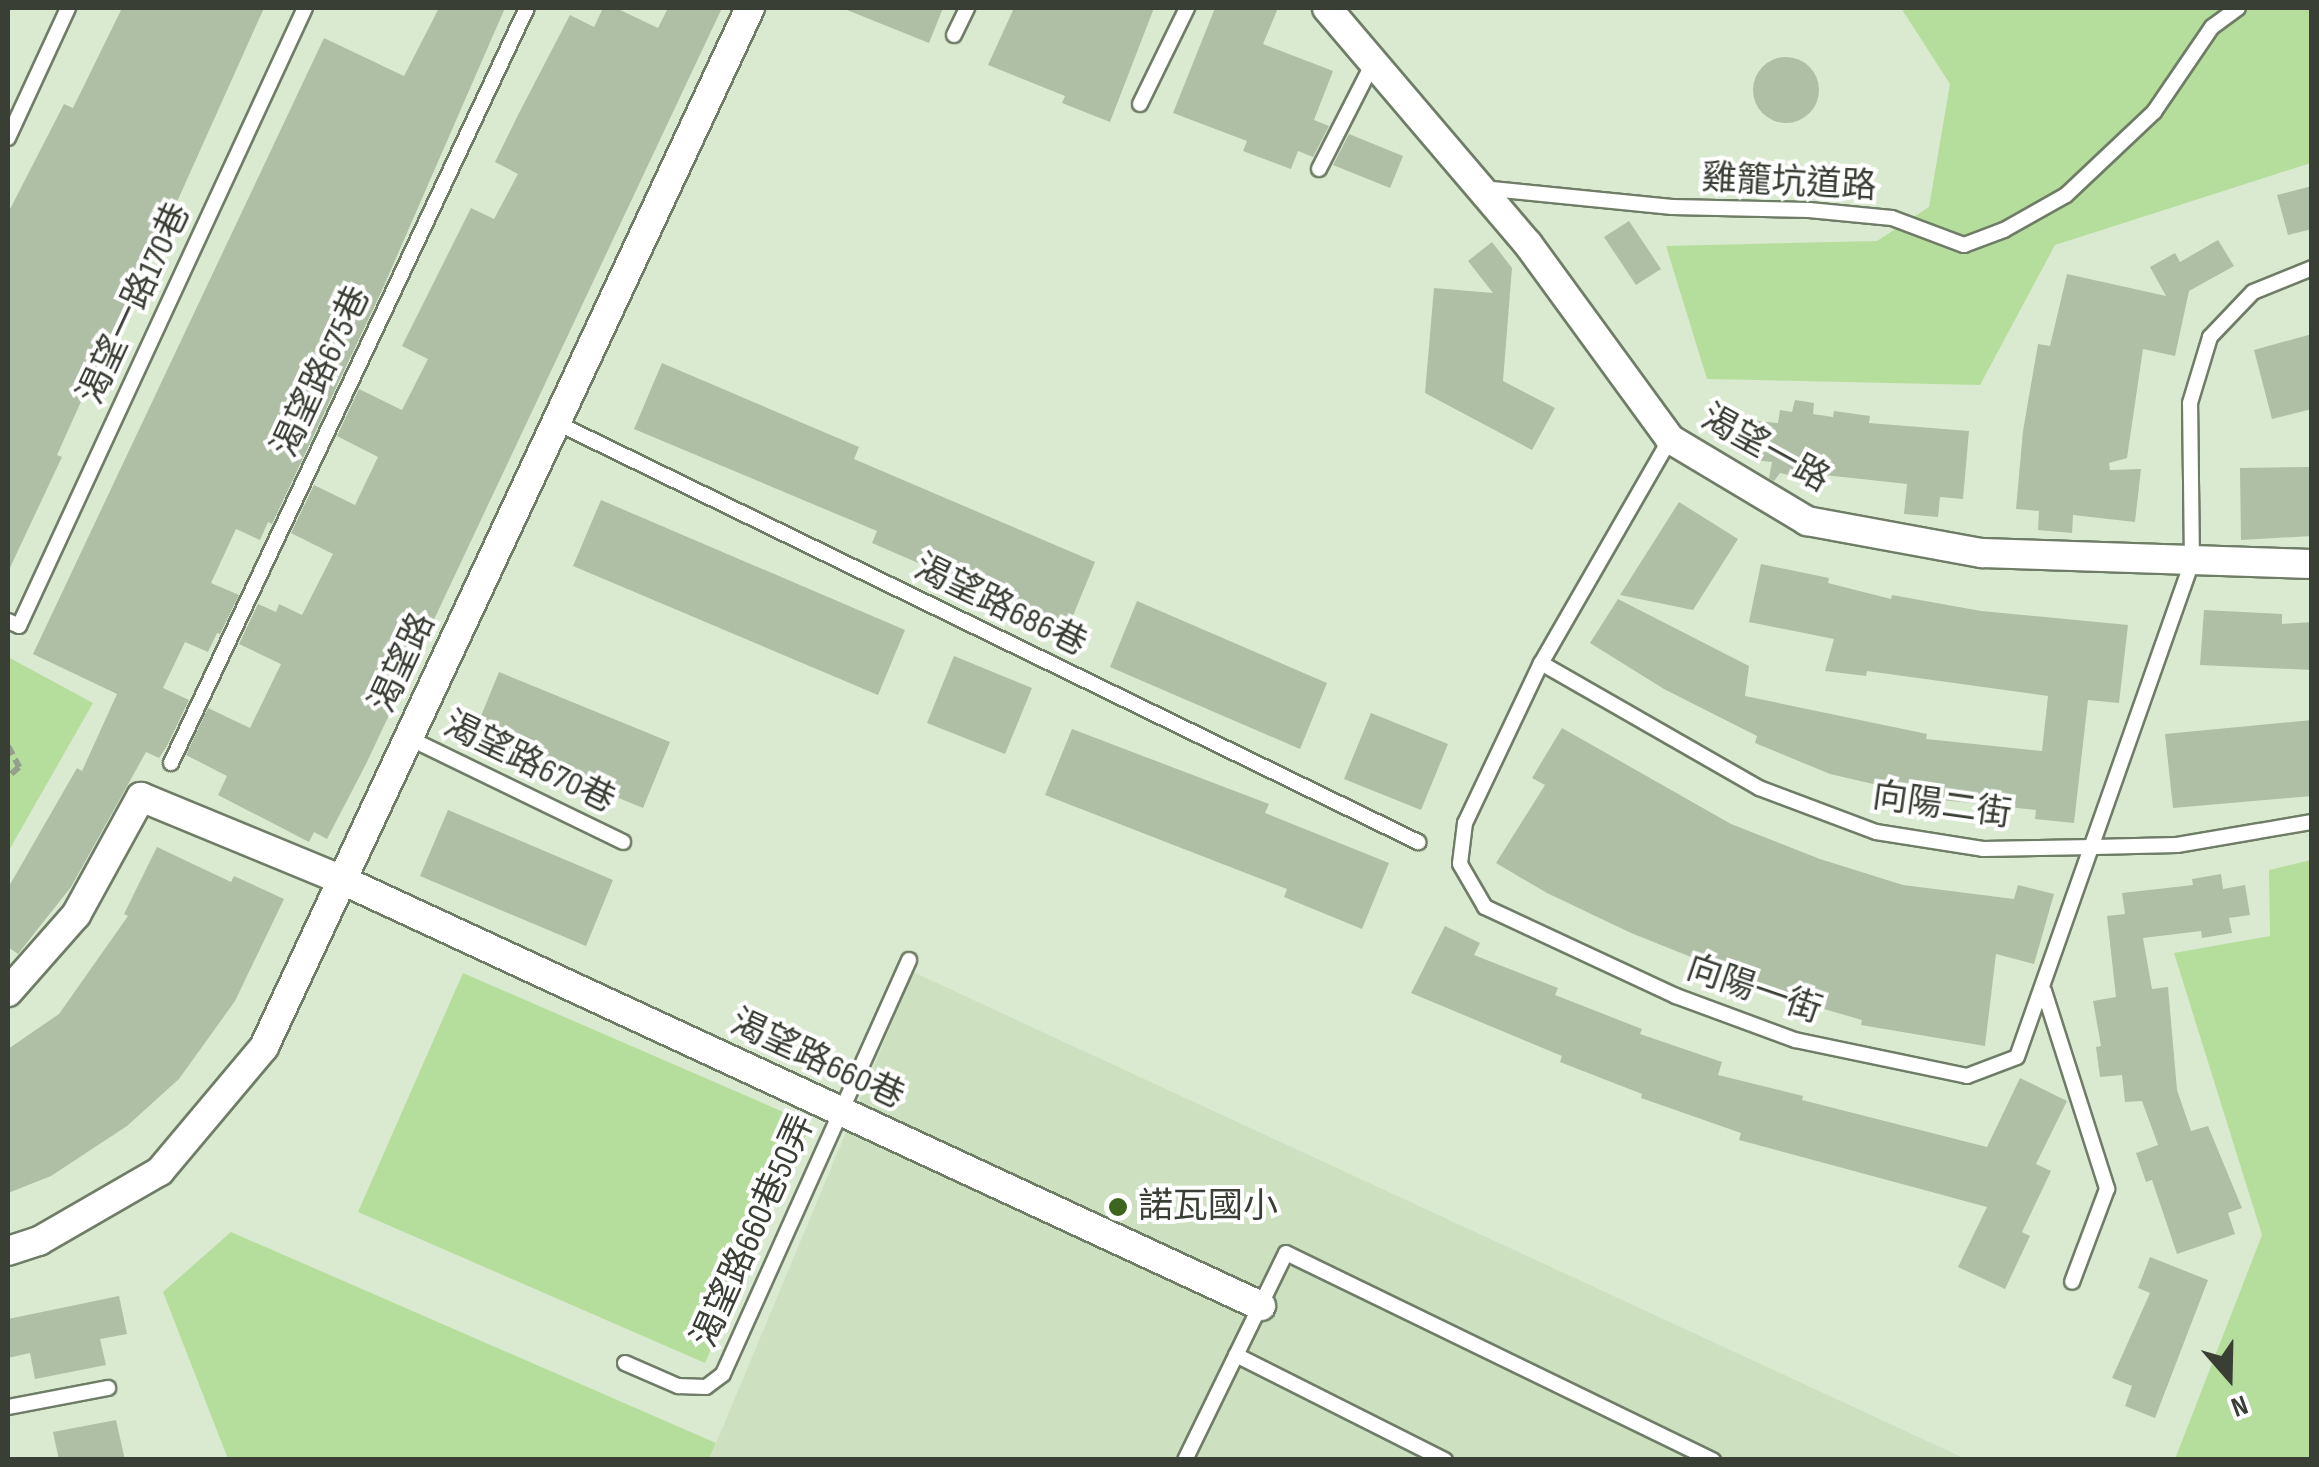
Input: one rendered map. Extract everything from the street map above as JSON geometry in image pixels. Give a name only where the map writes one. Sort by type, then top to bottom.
[{"type":"street","name":"渴望路","points":[[8,1251],[39,1242],[160,1171],[264,1047],[750,8]]},
{"type":"street","name":"渴望一路","points":[[1327,8],[1476,188],[1528,244],[1670,438],[1807,521],[1982,552],[2312,564]]},
{"type":"street","name":"渴望路660巷","points":[[8,992],[76,915],[141,797],[342,880],[1260,1306]]},
{"type":"lane","points":[[8,138],[68,8]]},
{"type":"lane","name":"渴望一路170巷","points":[[13,623],[305,8]]},
{"type":"lane","name":"渴望路675巷","points":[[172,763],[527,8]]},
{"type":"lane","points":[[954,34],[966,8]]},
{"type":"lane","points":[[1140,104],[1187,8]]},
{"type":"lane","name":"雞籠坑道路","points":[[1476,188],[1672,207],[1809,210],[1892,218],[1964,246],[2004,230],[2066,195],[2154,112],[2212,27],[2238,8]]},
{"type":"lane","points":[[1319,170],[1372,62]]},
{"type":"lane","name":"向陽一街","points":[[1670,438],[1542,663],[1465,822],[1460,864],[1485,908],[1676,996],[1795,1040],[1968,1076],[2018,1057],[2192,562],[2190,403],[2210,337],[2254,292],[2312,268]]},
{"type":"lane","name":"渴望路686巷","points":[[557,423],[1418,842]]},
{"type":"lane","name":"向陽二街","points":[[1542,663],[1758,788],[1876,832],[1983,849],[2094,847],[2178,844],[2312,822]]},
{"type":"lane","name":"渴望路670巷","points":[[409,738],[623,842]]},
{"type":"lane","name":"渴望路660巷50弄","points":[[625,1362],[678,1386],[706,1387],[723,1374],[909,960]]},
{"type":"lane","points":[[2044,991],[2107,1189],[2072,1282]]},
{"type":"lane","points":[[1185,1460],[1286,1252],[1713,1460]]},
{"type":"lane","points":[[1236,1354],[1446,1460]]},
{"type":"lane","points":[[8,1406],[108,1388]]},
{"type":"path","points":[[8,746],[20,767],[8,777]]},
{"type":"shaded area","name":"諾瓦國小","points":[[913,972],[1966,1459],[709,1460]]},
{"type":"green space","points":[[1901,8],[2311,8],[2311,163],[2055,245],[1980,385],[1707,379],[1666,246],[1877,241],[1929,207],[1950,84]]},
{"type":"green space","points":[[8,657],[93,703],[8,852]]},
{"type":"green space","points":[[2311,860],[2311,1459],[2175,1459],[2262,1235],[2174,953],[2270,936],[2269,870]]},
{"type":"green space","points":[[463,973],[811,1124],[705,1363],[358,1212]]},
{"type":"green space","points":[[231,1232],[716,1443],[709,1459],[228,1459],[163,1292]]},
{"type":"building","points":[[122,8],[264,8],[150,262],[106,346],[57,455],[62,457],[8,572],[8,213],[64,104],[73,108]]},
{"type":"building","points":[[439,8],[505,8],[383,288],[272,524],[268,522],[260,540],[236,529],[211,583],[239,595],[208,652],[185,642],[163,688],[189,700],[167,746],[159,758],[146,752],[71,887],[18,954],[8,947],[8,888],[77,768],[82,771],[117,694],[33,654],[324,38],[404,76]]},
{"type":"building","points":[[603,8],[616,8],[658,28],[668,8],[722,8],[366,764],[327,839],[314,832],[309,842],[218,795],[227,776],[186,755],[208,708],[250,728],[281,664],[239,644],[258,604],[276,612],[279,604],[302,615],[333,554],[291,533],[314,485],[355,505],[378,457],[337,436],[359,389],[402,410],[428,359],[402,346],[471,208],[494,219],[518,174],[495,162],[518,115],[570,15],[594,27]]},
{"type":"building","points":[[842,8],[943,8],[929,43]]},
{"type":"building","points":[[1014,8],[1154,8],[1110,122],[1062,103],[1065,96],[988,65]]},
{"type":"building","points":[[1215,8],[1278,8],[1263,44],[1333,71],[1314,120],[1329,126],[1313,157],[1298,151],[1291,169],[1243,151],[1247,141],[1173,113]]},
{"type":"building","points":[[1786,57],[1809,67],[1819,90],[1809,113],[1786,123],[1763,113],[1753,90],[1763,67]]},
{"type":"building","points":[[1349,134],[1403,156],[1390,188],[1333,165]]},
{"type":"building","points":[[2312,186],[2312,229],[2288,235],[2277,195]]},
{"type":"building","points":[[1629,221],[1661,269],[1636,285],[1604,237]]},
{"type":"building","points":[[2218,240],[2234,266],[2189,291],[2175,356],[2143,349],[2127,458],[2109,463],[2110,470],[2141,469],[2135,522],[2073,515],[2072,533],[2038,530],[2039,511],[2016,509],[2023,431],[2038,344],[2050,346],[2067,274],[2166,296],[2150,267],[2175,253],[2180,262]]},
{"type":"building","points":[[1492,242],[1512,268],[1503,381],[1555,408],[1532,450],[1425,393],[1434,288],[1493,293],[1468,261]]},
{"type":"building","points":[[2312,334],[2312,409],[2272,419],[2254,350]]},
{"type":"building","points":[[662,363],[859,447],[854,459],[1095,562],[1068,628],[872,543],[877,531],[634,429]]},
{"type":"building","points":[[1795,400],[1814,403],[1813,414],[1833,417],[1834,411],[1870,416],[1869,423],[1969,431],[1963,499],[1940,497],[1938,517],[1904,514],[1907,484],[1806,473],[1805,479],[1780,473],[1774,481],[1769,478],[1772,462],[1753,460],[1757,421],[1778,423],[1780,410],[1792,412]]},
{"type":"building","points":[[2312,467],[2312,536],[2241,540],[2240,468]]},
{"type":"building","points":[[601,500],[905,630],[878,695],[573,566]]},
{"type":"building","points":[[1679,502],[1738,539],[1693,610],[1620,595]]},
{"type":"building","points":[[1761,564],[1829,578],[1828,583],[1891,599],[1892,595],[1981,611],[2128,625],[2119,703],[2088,700],[2074,823],[2035,819],[2036,810],[1942,800],[1830,774],[1755,743],[1757,736],[1664,689],[1590,643],[1618,599],[1749,666],[1745,696],[1927,734],[1926,739],[2042,751],[2048,696],[1867,671],[1866,676],[1825,671],[1834,639],[1749,622]]},
{"type":"building","points":[[1137,601],[1327,683],[1300,749],[1110,667]]},
{"type":"building","points":[[2204,610],[2282,614],[2282,624],[2312,622],[2312,670],[2200,665]]},
{"type":"building","points":[[954,656],[1032,688],[1005,754],[927,723]]},
{"type":"building","points":[[499,672],[670,742],[643,808],[472,738]]},
{"type":"building","points":[[1371,713],[1448,744],[1421,810],[1344,779]]},
{"type":"building","points":[[2312,720],[2312,796],[2173,808],[2165,734]]},
{"type":"building","points":[[1562,728],[1731,824],[1820,859],[1903,885],[2014,899],[2018,885],[2054,894],[2034,964],[1996,954],[1985,1046],[1861,1025],[1862,1020],[1765,992],[1766,987],[1631,933],[1547,893],[1496,863],[1545,785],[1532,778]]},
{"type":"building","points":[[1072,729],[1269,804],[1265,813],[1389,863],[1362,929],[1284,897],[1287,889],[1045,795]]},
{"type":"building","points":[[448,810],[613,880],[586,946],[420,876]]},
{"type":"building","points":[[157,847],[231,882],[234,876],[284,899],[235,1001],[179,1079],[127,1126],[51,1176],[8,1193],[8,1049],[59,1014],[128,916],[124,914]]},
{"type":"building","points":[[2221,874],[2223,889],[2245,885],[2250,915],[2229,918],[2232,933],[2202,938],[2201,931],[2143,938],[2152,989],[2168,987],[2177,1090],[2191,1131],[2208,1126],[2242,1208],[2228,1213],[2235,1234],[2177,1254],[2152,1180],[2146,1182],[2136,1153],[2158,1145],[2142,1101],[2125,1102],[2122,1075],[2100,1077],[2096,1047],[2101,1046],[2093,1001],[2116,997],[2107,916],[2125,914],[2122,893],[2193,885],[2192,879]]},
{"type":"building","points":[[1445,926],[1480,943],[1474,955],[1558,988],[1555,995],[1642,1029],[1640,1034],[1722,1062],[1718,1075],[1803,1096],[1802,1100],[1987,1147],[2020,1078],[2067,1101],[2036,1164],[2051,1171],[2022,1232],[2030,1236],[2005,1289],[1958,1267],[1987,1207],[1739,1140],[1741,1133],[1641,1098],[1642,1094],[1560,1062],[1562,1056],[1411,993]]},
{"type":"building","points":[[2150,1257],[2208,1280],[2155,1418],[2125,1406],[2132,1386],[2112,1378],[2150,1293],[2138,1288]]},
{"type":"building","points":[[119,1296],[127,1334],[100,1339],[106,1365],[35,1379],[30,1353],[8,1358],[8,1319]]},
{"type":"building","points":[[116,1420],[125,1460],[59,1460],[53,1432]]},
{"type":"place","name":"諾瓦國小","points":[[1118,1207]]}]
